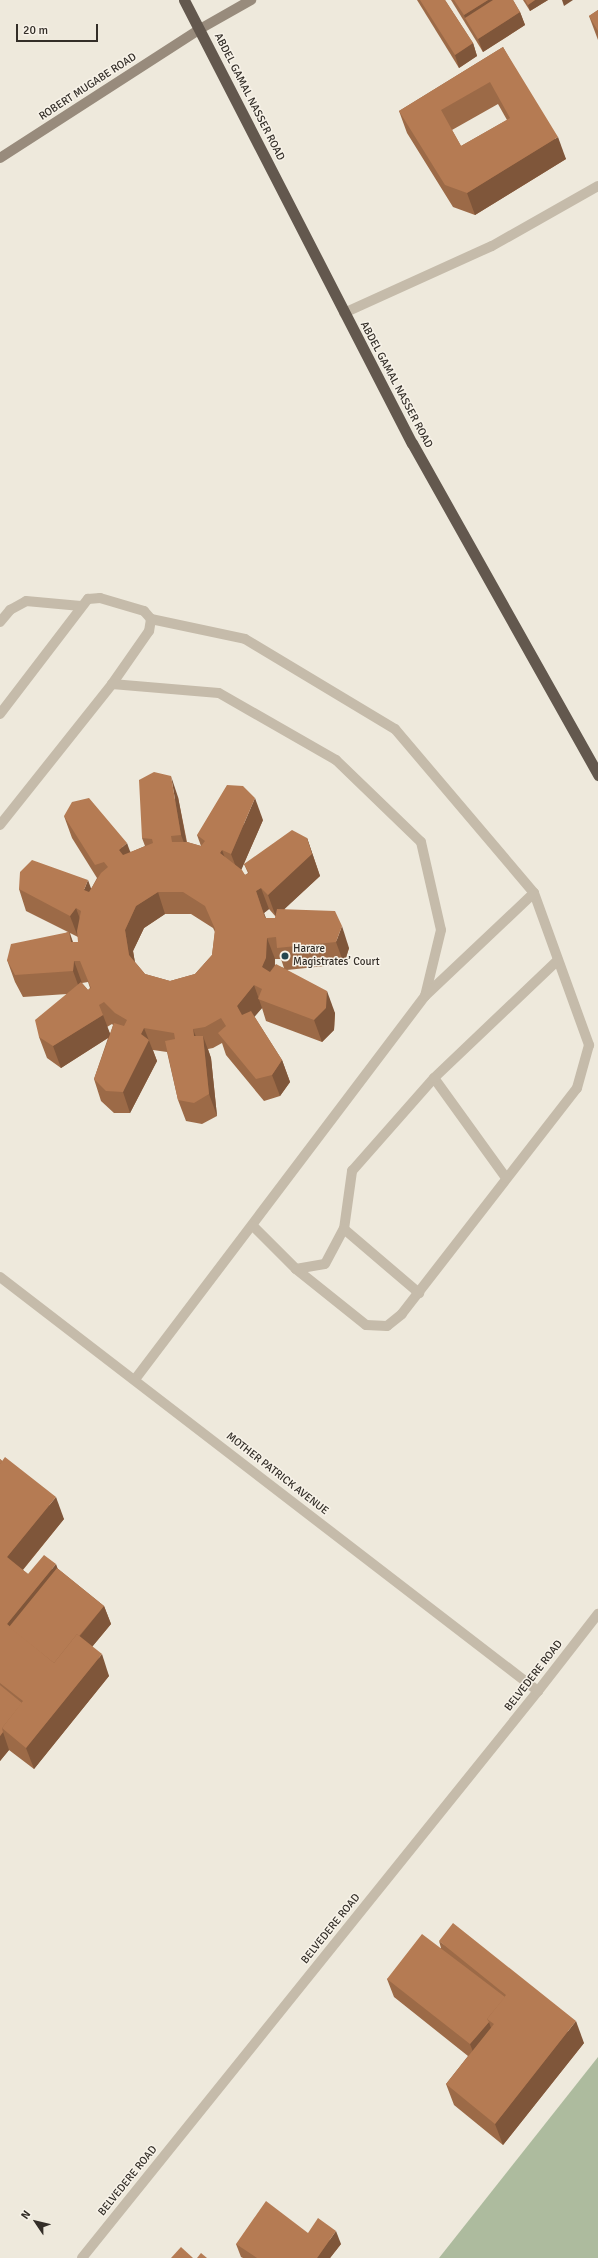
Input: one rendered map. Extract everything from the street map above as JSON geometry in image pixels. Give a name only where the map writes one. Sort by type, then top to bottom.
[{"type":"highway","name":"ABDEL GAMAL NASSER ROAD","points":[[184,0],[412,443],[598,776]]},
{"type":"main road","name":"ROBERT MUGABE ROAD","points":[[0,158],[200,29],[251,0]]},
{"type":"street","points":[[344,313],[492,246],[598,186]]},
{"type":"street","points":[[0,714],[81,606],[88,599],[100,598],[144,611],[151,619],[245,639],[395,729],[534,893],[589,1045],[578,1088],[506,1178],[402,1314],[387,1326],[366,1326],[296,1269],[253,1226]]},
{"type":"street","points":[[0,622],[10,610],[26,601],[81,606]]},
{"type":"street","points":[[0,825],[112,684],[149,631],[151,619]]},
{"type":"street","points":[[112,684],[219,694],[336,760],[421,842],[441,930],[425,996]]},
{"type":"street","points":[[135,1380],[253,1226],[425,996],[534,893]]},
{"type":"street","points":[[296,1269],[325,1264],[344,1230],[352,1171],[434,1078],[558,960]]},
{"type":"street","points":[[434,1078],[506,1178]]},
{"type":"street","points":[[344,1230],[419,1293]]},
{"type":"street","name":"MOTHER PATRICK AVENUE","points":[[0,1277],[538,1691]]},
{"type":"street","name":"BELVEDERE ROAD","points":[[82,2258],[538,1691],[598,1614]]},
{"type":"green space","points":[[598,2057],[598,2258],[439,2258]]},
{"type":"building","points":[[420,0],[445,0],[473,43],[455,55]]},
{"type":"building","points":[[454,0],[488,0],[464,15]]},
{"type":"building","points":[[493,0],[513,0],[520,12],[478,39],[465,18]]},
{"type":"building","points":[[525,0],[535,0],[528,5]]},
{"type":"building","points":[[598,10],[598,31],[589,16]]},
{"type":"building","points":[[503,47],[558,137],[467,193],[445,185],[399,111]],"holes":[[[490,82],[510,118],[461,146],[441,110]]]},
{"type":"building","name":"Harare Magistrates’ Court","points":[[154,772],[171,776],[181,835],[171,836],[172,842],[187,842],[201,846],[205,841],[197,835],[227,785],[243,786],[255,798],[231,854],[222,850],[220,853],[242,870],[245,875],[249,873],[244,864],[292,830],[307,838],[312,854],[268,895],[261,888],[256,891],[265,918],[275,918],[277,909],[335,911],[342,926],[336,942],[277,948],[276,937],[267,938],[266,958],[262,967],[270,972],[276,964],[327,991],[326,1008],[314,1020],[258,999],[262,989],[254,985],[237,1006],[242,1015],[251,1011],[282,1060],[272,1075],[256,1079],[218,1033],[226,1026],[221,1018],[205,1027],[193,1029],[194,1036],[203,1036],[209,1094],[194,1103],[178,1100],[165,1041],[175,1039],[174,1033],[144,1028],[141,1034],[149,1040],[123,1092],[106,1091],[94,1079],[114,1023],[124,1026],[127,1020],[115,1013],[104,1002],[99,1005],[103,1015],[53,1046],[39,1037],[35,1020],[81,982],[88,990],[91,988],[80,961],[74,961],[73,971],[15,975],[7,960],[11,944],[69,932],[71,942],[78,942],[77,931],[81,911],[76,908],[70,916],[19,889],[20,872],[32,860],[88,880],[84,890],[89,892],[101,873],[108,867],[104,862],[95,865],[64,816],[72,802],[89,798],[127,843],[119,850],[123,855],[153,843],[152,839],[142,838],[139,780]],"holes":[[[158,892],[183,892],[205,906],[215,929],[212,955],[195,974],[170,981],[145,974],[129,955],[125,930],[136,906]]]},
{"type":"building","points":[[5,1457],[56,1497],[7,1557],[28,1574],[44,1555],[56,1564],[7,1624],[54,1663],[77,1634],[102,1654],[26,1748],[2,1728],[23,1701],[0,1683],[0,1464]]},
{"type":"building","points":[[57,1568],[104,1606],[79,1636],[77,1634],[54,1663],[9,1627]]},
{"type":"building","points":[[0,1685],[22,1703],[2,1728],[3,1732],[0,1736]]},
{"type":"building","points":[[453,1923],[576,2021],[495,2124],[446,2084],[494,2024],[487,2019],[506,1995],[439,1941]]},
{"type":"building","points":[[422,1934],[505,1997],[487,2019],[489,2022],[470,2044],[387,1979]]},
{"type":"building","points":[[266,2201],[308,2233],[318,2218],[336,2231],[317,2258],[257,2258],[236,2244]]},
{"type":"building","points":[[181,2247],[193,2258],[171,2258]]},
{"type":"building","points":[[201,2253],[207,2258],[197,2258]]},
{"type":"place","name":"Harare Magistrates’ Court","points":[[285,956]]}]
